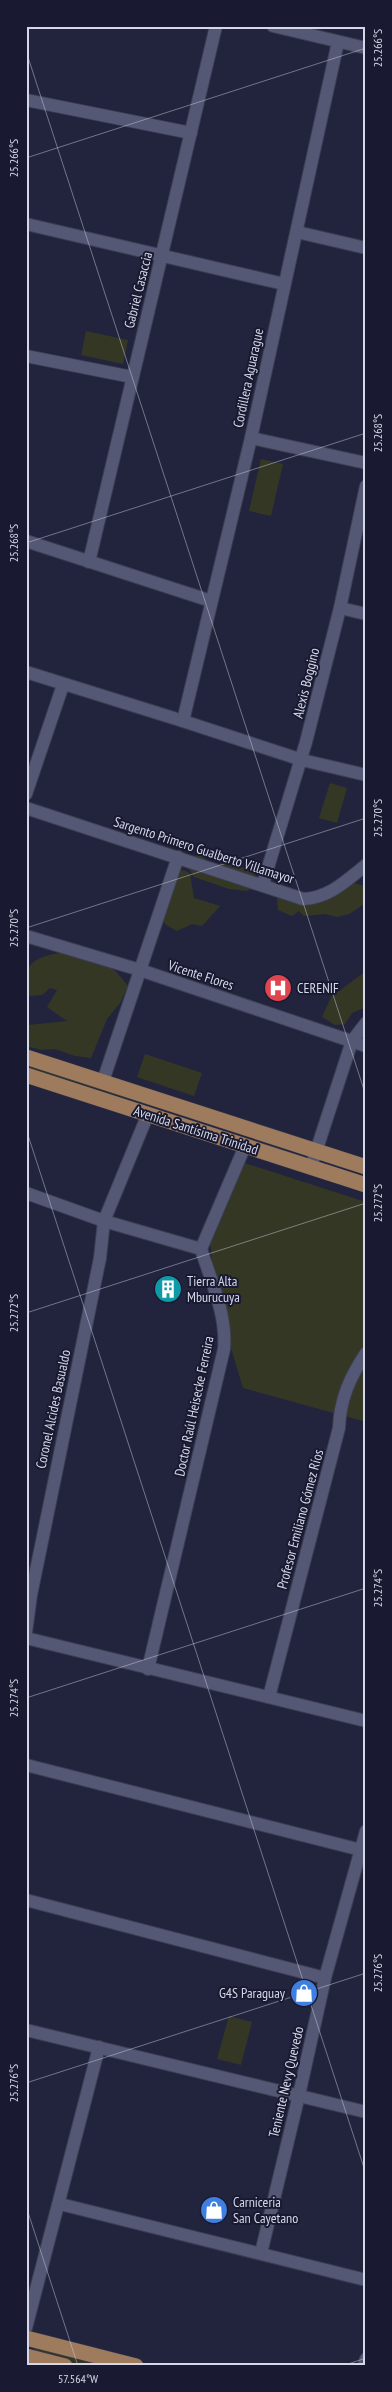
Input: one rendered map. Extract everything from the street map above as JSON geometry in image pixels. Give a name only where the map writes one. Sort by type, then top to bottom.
[{"type":"main road","name":"Avenida Santísima Trinidad","points":[[26,1057],[366,1167]]},
{"type":"main road","name":"Avenida Santísima Trinidad","points":[[26,1075],[366,1185]]},
{"type":"main road","points":[[26,2338],[136,2366]]},
{"type":"main road","points":[[26,2356],[66,2366]]},
{"type":"street","name":"Gabriel Casaccia","points":[[89,562],[216,26]]},
{"type":"street","points":[[274,26],[366,48]]},
{"type":"street","name":"Cordillera Aguarague","points":[[183,720],[251,438],[338,42]]},
{"type":"street","points":[[26,100],[191,133]]},
{"type":"street","points":[[26,224],[161,257],[284,284]]},
{"type":"street","points":[[297,232],[366,248]]},
{"type":"street","points":[[26,356],[132,377]]},
{"type":"street","points":[[251,438],[366,463]]},
{"type":"street","name":"Alexis Boggino","points":[[263,884],[302,760],[340,608],[366,486]]},
{"type":"street","points":[[26,541],[211,601]]},
{"type":"street","points":[[340,608],[366,614]]},
{"type":"street","points":[[26,672],[63,685],[183,720],[302,760],[366,776]]},
{"type":"street","points":[[26,794],[63,685]]},
{"type":"street","name":"Sargento Primero Gualberto Villamayor","points":[[26,808],[263,884],[303,899],[317,898],[330,893],[366,866]]},
{"type":"street","points":[[103,1081],[178,857]]},
{"type":"street","name":"Vicente Flores","points":[[26,936],[140,970],[366,1046]]},
{"type":"street","points":[[310,1167],[352,1041],[366,1023]]},
{"type":"street","name":"Coronel Alcides Basualdo","points":[[26,1632],[28,1594],[100,1258],[104,1221],[148,1114]]},
{"type":"street","points":[[26,1193],[104,1221],[201,1249],[245,1146]]},
{"type":"street","name":"Doctor Raúl Heisecke Ferreira","points":[[148,1669],[224,1349],[226,1332],[201,1249]]},
{"type":"street","name":"Profesor Emiliano Gómez Ríos","points":[[269,1697],[339,1428],[344,1392],[366,1353]]},
{"type":"street","points":[[26,1638],[366,1722]]},
{"type":"street","points":[[26,1765],[361,1850]]},
{"type":"street","name":"Teniente Nevy Quevedo","points":[[261,2253],[325,1978],[366,1831]]},
{"type":"street","points":[[26,1900],[325,1978]]},
{"type":"street","points":[[26,2030],[366,2112]]},
{"type":"street","points":[[26,2328],[60,2204],[99,2047]]},
{"type":"street","points":[[60,2204],[366,2280]]},
{"type":"street","points":[[364,2366],[366,2359]]},
{"type":"green space","points":[[86,331],[128,340],[123,364],[81,355]]},
{"type":"green space","points":[[261,459],[283,464],[271,516],[249,511]]},
{"type":"green space","points":[[330,783],[347,788],[337,823],[319,818]]},
{"type":"green space","points":[[196,855],[202,855],[210,864],[226,863],[254,871],[257,881],[247,891],[229,889],[194,877],[187,866]]},
{"type":"green space","points":[[183,870],[190,873],[194,898],[220,906],[202,926],[192,924],[177,931],[166,925],[157,913],[172,874]]},
{"type":"green space","points":[[349,882],[366,886],[366,903],[349,914],[337,917],[325,914],[304,916],[299,911],[292,916],[278,910],[277,897],[299,892],[310,893]]},
{"type":"green space","points":[[68,952],[102,962],[121,977],[128,986],[120,1003],[107,1019],[91,1058],[75,1056],[55,1049],[42,1050],[26,1046],[28,1025],[67,1021],[47,1007],[57,990],[50,988],[42,995],[28,996],[26,975],[29,967],[40,958]]},
{"type":"green space","points":[[366,971],[366,1007],[352,1013],[345,1024],[335,1025],[322,1017],[331,997]]},
{"type":"green space","points":[[145,1054],[202,1073],[194,1096],[137,1077]]},
{"type":"green space","points":[[29,1066],[293,1151],[30,1068]]},
{"type":"green space","points":[[235,1160],[366,1202],[366,1422],[243,1388],[216,1298],[209,1232]]},
{"type":"green space","points":[[229,2016],[252,2022],[241,2065],[217,2059]]},
{"type":"green space","points":[[35,2348],[105,2366],[83,2366],[34,2353],[32,2351]]},
{"type":"place","name":"CERENIF","points":[[278,988]]},
{"type":"place","name":"Tierra Alta Mburucuya","points":[[168,1289]]},
{"type":"place","name":"G4S Paraguay","points":[[304,1993]]},
{"type":"place","name":"Carniceria San Cayetano","points":[[214,2210]]}]
